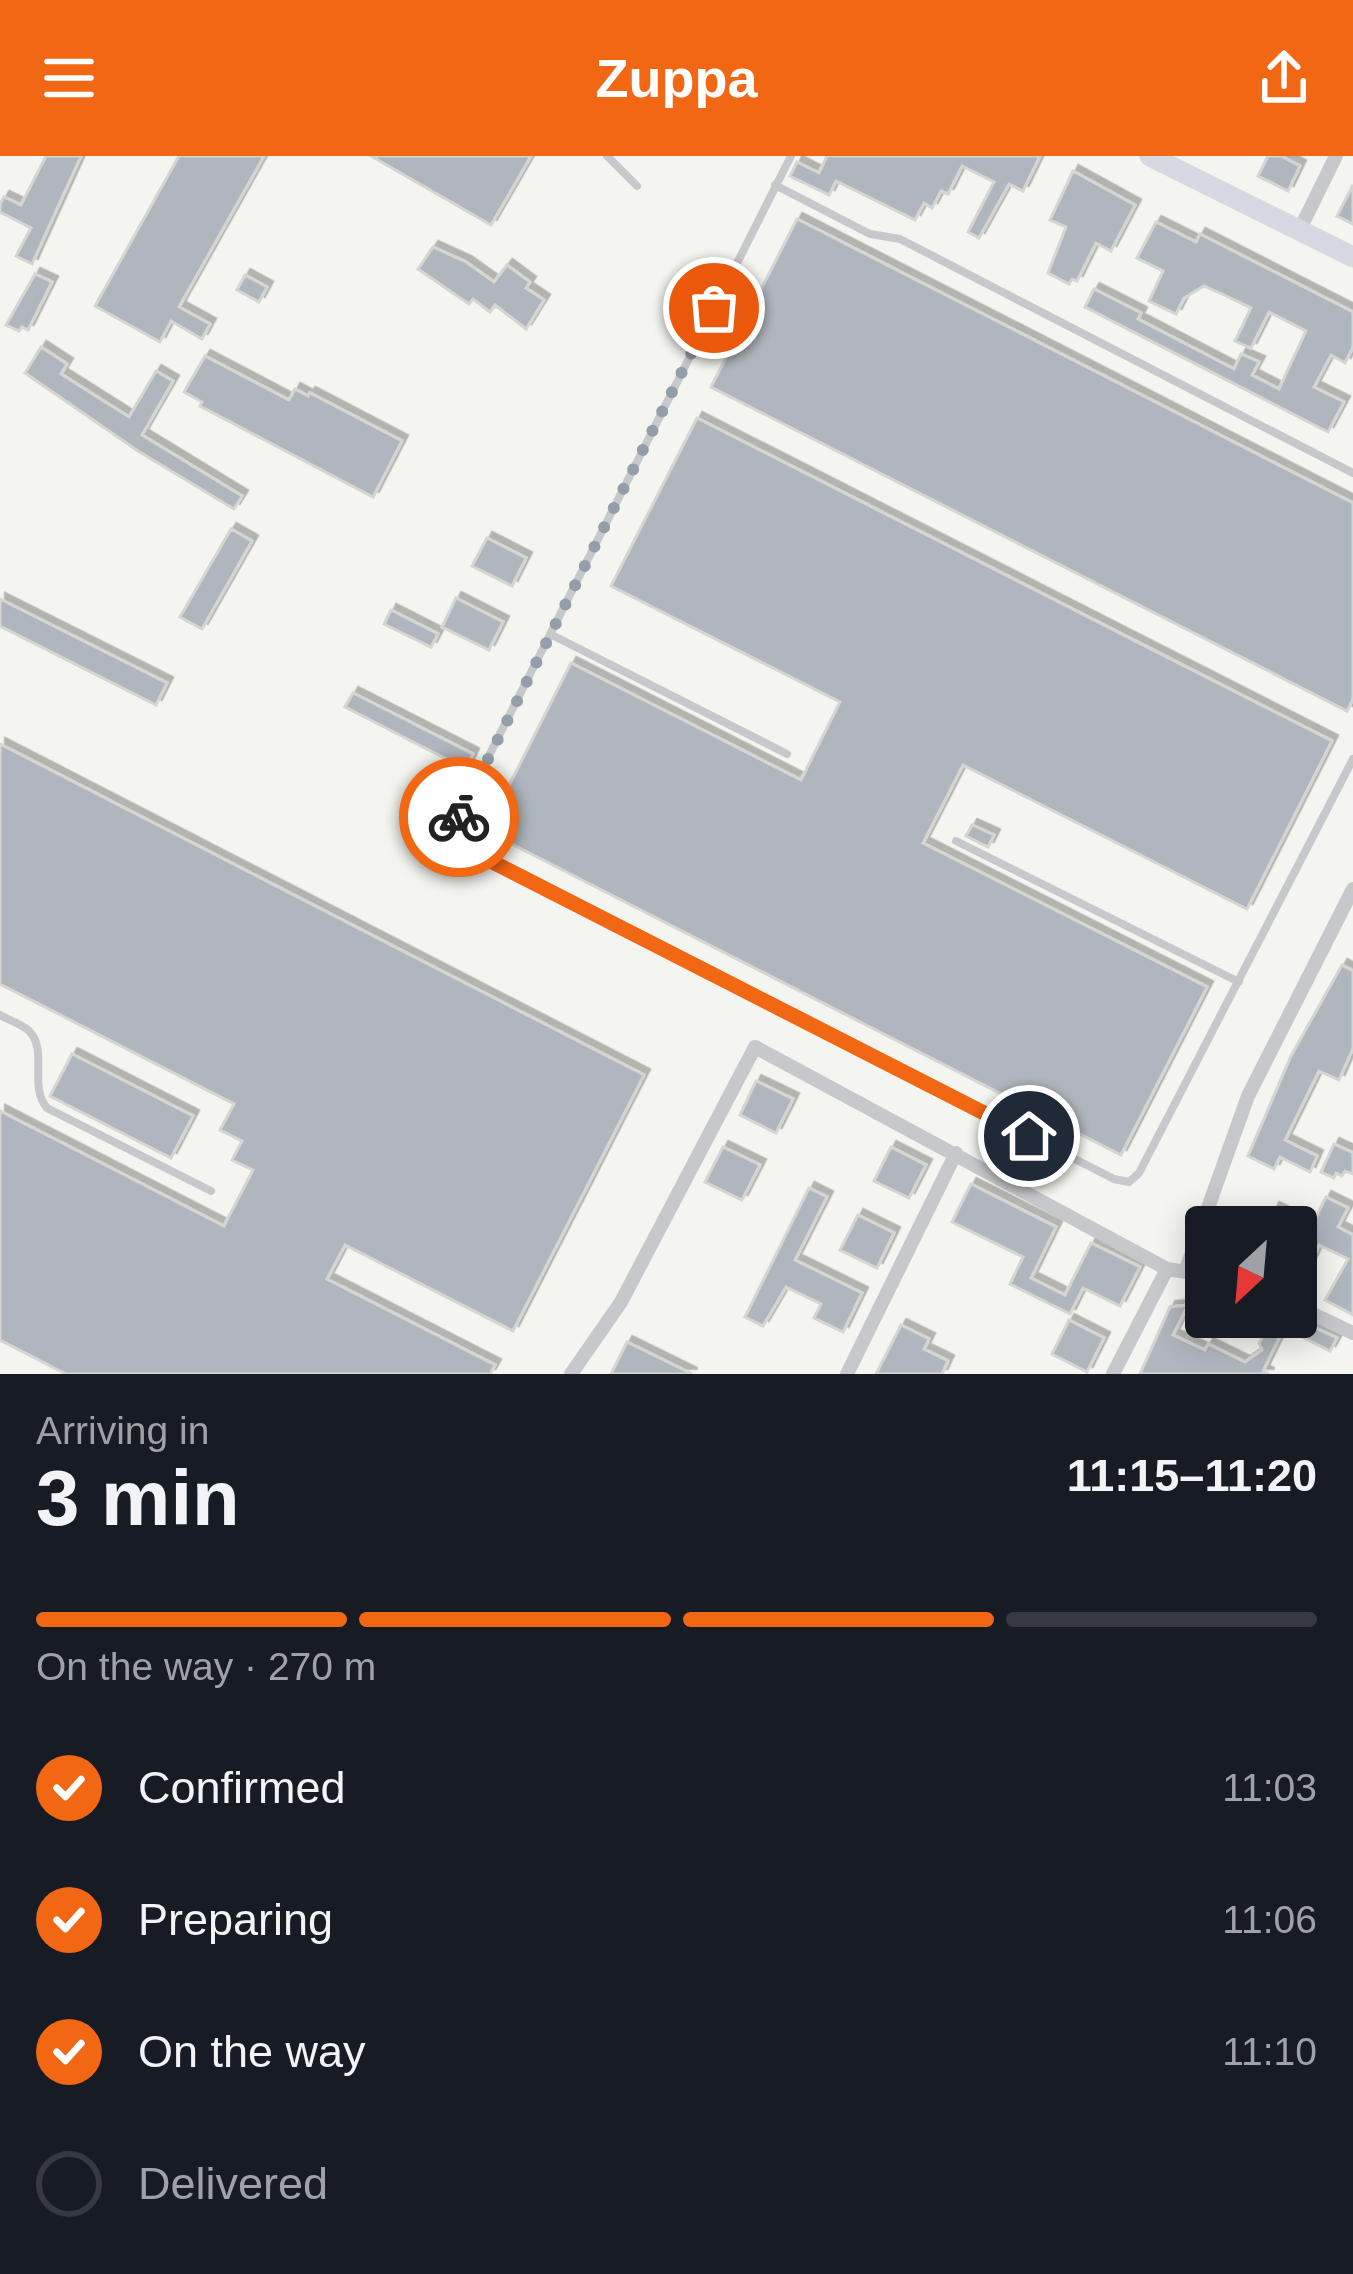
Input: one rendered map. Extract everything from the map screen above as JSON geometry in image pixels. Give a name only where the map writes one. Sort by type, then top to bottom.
[{"type":"street","points":[[1150,156],[1353,257]]},
{"type":"street","points":[[1299,231],[1336,156]]},
{"type":"street","points":[[1209,1206],[1248,1096],[1353,890]]},
{"type":"street","points":[[571,1374],[621,1302],[754,1047],[1167,1269],[1185,1272]]},
{"type":"street","points":[[847,1374],[956,1153]]},
{"type":"street","points":[[1113,1374],[1167,1269]]},
{"type":"street","points":[[1317,1316],[1353,1333]]},
{"type":"lane","points":[[607,156],[637,186]]},
{"type":"lane","points":[[791,156],[453,827],[460,841],[479,855],[1114,1179],[1129,1182],[1139,1173],[1353,759]]},
{"type":"lane","points":[[776,185],[869,234],[899,239],[1353,473]]},
{"type":"lane","points":[[550,634],[787,754]]},
{"type":"lane","points":[[956,841],[1239,982]]},
{"type":"lane","points":[[0,1015],[31,1032],[36,1042],[37,1092],[47,1108],[211,1192]]},
{"type":"building","points":[[46,156],[81,156],[32,264],[16,256],[31,228],[0,212],[0,204],[4,197],[21,205]]},
{"type":"building","points":[[179,156],[264,156],[179,307],[210,324],[202,339],[171,321],[160,342],[95,306]]},
{"type":"building","points":[[371,156],[531,156],[491,225]]},
{"type":"building","points":[[827,156],[1040,156],[1023,191],[1009,184],[979,238],[968,232],[994,182],[962,166],[948,194],[941,191],[932,208],[924,203],[915,220],[836,181],[829,195],[790,176],[797,162],[819,173]]},
{"type":"building","points":[[1268,156],[1281,156],[1300,166],[1288,191],[1258,176]]},
{"type":"building","points":[[1073,171],[1135,205],[1111,251],[1096,243],[1077,281],[1072,279],[1069,284],[1048,273],[1066,227],[1050,220]]},
{"type":"building","points":[[1353,185],[1353,224],[1337,216]]},
{"type":"building","points":[[797,219],[1353,503],[1353,699],[1347,711],[711,387]]},
{"type":"building","points":[[1156,222],[1196,242],[1200,234],[1353,312],[1353,347],[1345,363],[1331,355],[1314,387],[1344,402],[1328,432],[1085,307],[1094,289],[1141,313],[1138,319],[1234,369],[1241,354],[1259,362],[1252,375],[1279,389],[1306,331],[1269,312],[1251,348],[1235,341],[1251,308],[1222,294],[1204,286],[1184,298],[1176,314],[1149,301],[1163,271],[1137,258]]},
{"type":"building","points":[[433,247],[494,282],[507,265],[530,282],[526,288],[544,300],[526,329],[495,305],[490,312],[473,299],[469,304],[418,269]]},
{"type":"building","points":[[35,274],[52,282],[28,330],[22,327],[19,331],[6,325]]},
{"type":"building","points":[[245,275],[267,287],[259,302],[237,290]]},
{"type":"building","points":[[41,347],[67,364],[61,374],[129,417],[156,371],[173,381],[142,435],[242,496],[234,509],[138,451],[25,373]]},
{"type":"building","points":[[205,356],[289,400],[295,389],[310,393],[402,441],[373,497],[200,406],[202,402],[184,392]]},
{"type":"building","points":[[697,418],[1332,741],[1247,909],[963,765],[923,843],[1207,987],[1121,1155],[486,831],[571,663],[801,780],[840,702],[611,586]]},
{"type":"building","points":[[231,529],[252,541],[202,629],[180,617]]},
{"type":"building","points":[[487,538],[526,558],[512,586],[472,566]]},
{"type":"building","points":[[456,598],[503,622],[489,650],[442,627]]},
{"type":"building","points":[[0,599],[167,683],[156,705],[0,626]]},
{"type":"building","points":[[391,610],[438,634],[431,647],[384,624]]},
{"type":"building","points":[[353,693],[473,754],[466,769],[345,707]]},
{"type":"building","points":[[0,744],[644,1075],[513,1331],[345,1245],[327,1279],[495,1365],[490,1374],[66,1374],[0,1340],[0,1111],[224,1226],[253,1170],[232,1160],[242,1141],[220,1130],[234,1104],[0,984]]},
{"type":"building","points":[[972,825],[994,835],[988,847],[966,836]]},
{"type":"building","points":[[1342,965],[1353,971],[1353,1048],[1339,1080],[1319,1071],[1285,1140],[1317,1156],[1310,1172],[1280,1157],[1274,1169],[1248,1156],[1291,1056]]},
{"type":"building","points":[[72,1054],[193,1116],[171,1158],[50,1096]]},
{"type":"building","points":[[756,1081],[793,1099],[776,1133],[740,1115]]},
{"type":"building","points":[[1334,1144],[1353,1153],[1353,1174],[1345,1171],[1334,1178],[1321,1172]]},
{"type":"building","points":[[723,1147],[760,1165],[742,1200],[705,1182]]},
{"type":"building","points":[[891,1147],[926,1165],[909,1198],[874,1181]]},
{"type":"building","points":[[971,1184],[1056,1227],[1031,1278],[1065,1295],[1091,1243],[1140,1267],[1120,1306],[1083,1288],[1070,1314],[1010,1284],[1023,1257],[952,1222]]},
{"type":"building","points":[[809,1188],[827,1197],[795,1260],[862,1293],[843,1332],[814,1318],[821,1304],[786,1287],[763,1326],[745,1317]]},
{"type":"building","points":[[1326,1197],[1348,1208],[1338,1227],[1353,1235],[1353,1315],[1325,1300],[1348,1259],[1319,1245],[1317,1249],[1317,1216]]},
{"type":"building","points":[[858,1215],[894,1233],[877,1268],[840,1250]]},
{"type":"building","points":[[1185,1305],[1173,1335],[1205,1350],[1208,1344],[1245,1362],[1262,1350],[1262,1338],[1279,1338],[1263,1371],[1269,1374],[1140,1374],[1170,1307]]},
{"type":"building","points":[[1069,1320],[1104,1338],[1087,1372],[1052,1354]]},
{"type":"building","points":[[901,1325],[929,1339],[924,1349],[948,1361],[942,1374],[876,1374]]},
{"type":"building","points":[[1317,1329],[1337,1338],[1330,1351],[1304,1338],[1317,1338]]},
{"type":"building","points":[[627,1342],[692,1374],[611,1374]]},
{"type":"way so far","points":[[459,817],[714,308]]},
{"type":"route","points":[[459,817],[453,827],[460,841],[479,855],[1029,1136]]}]
